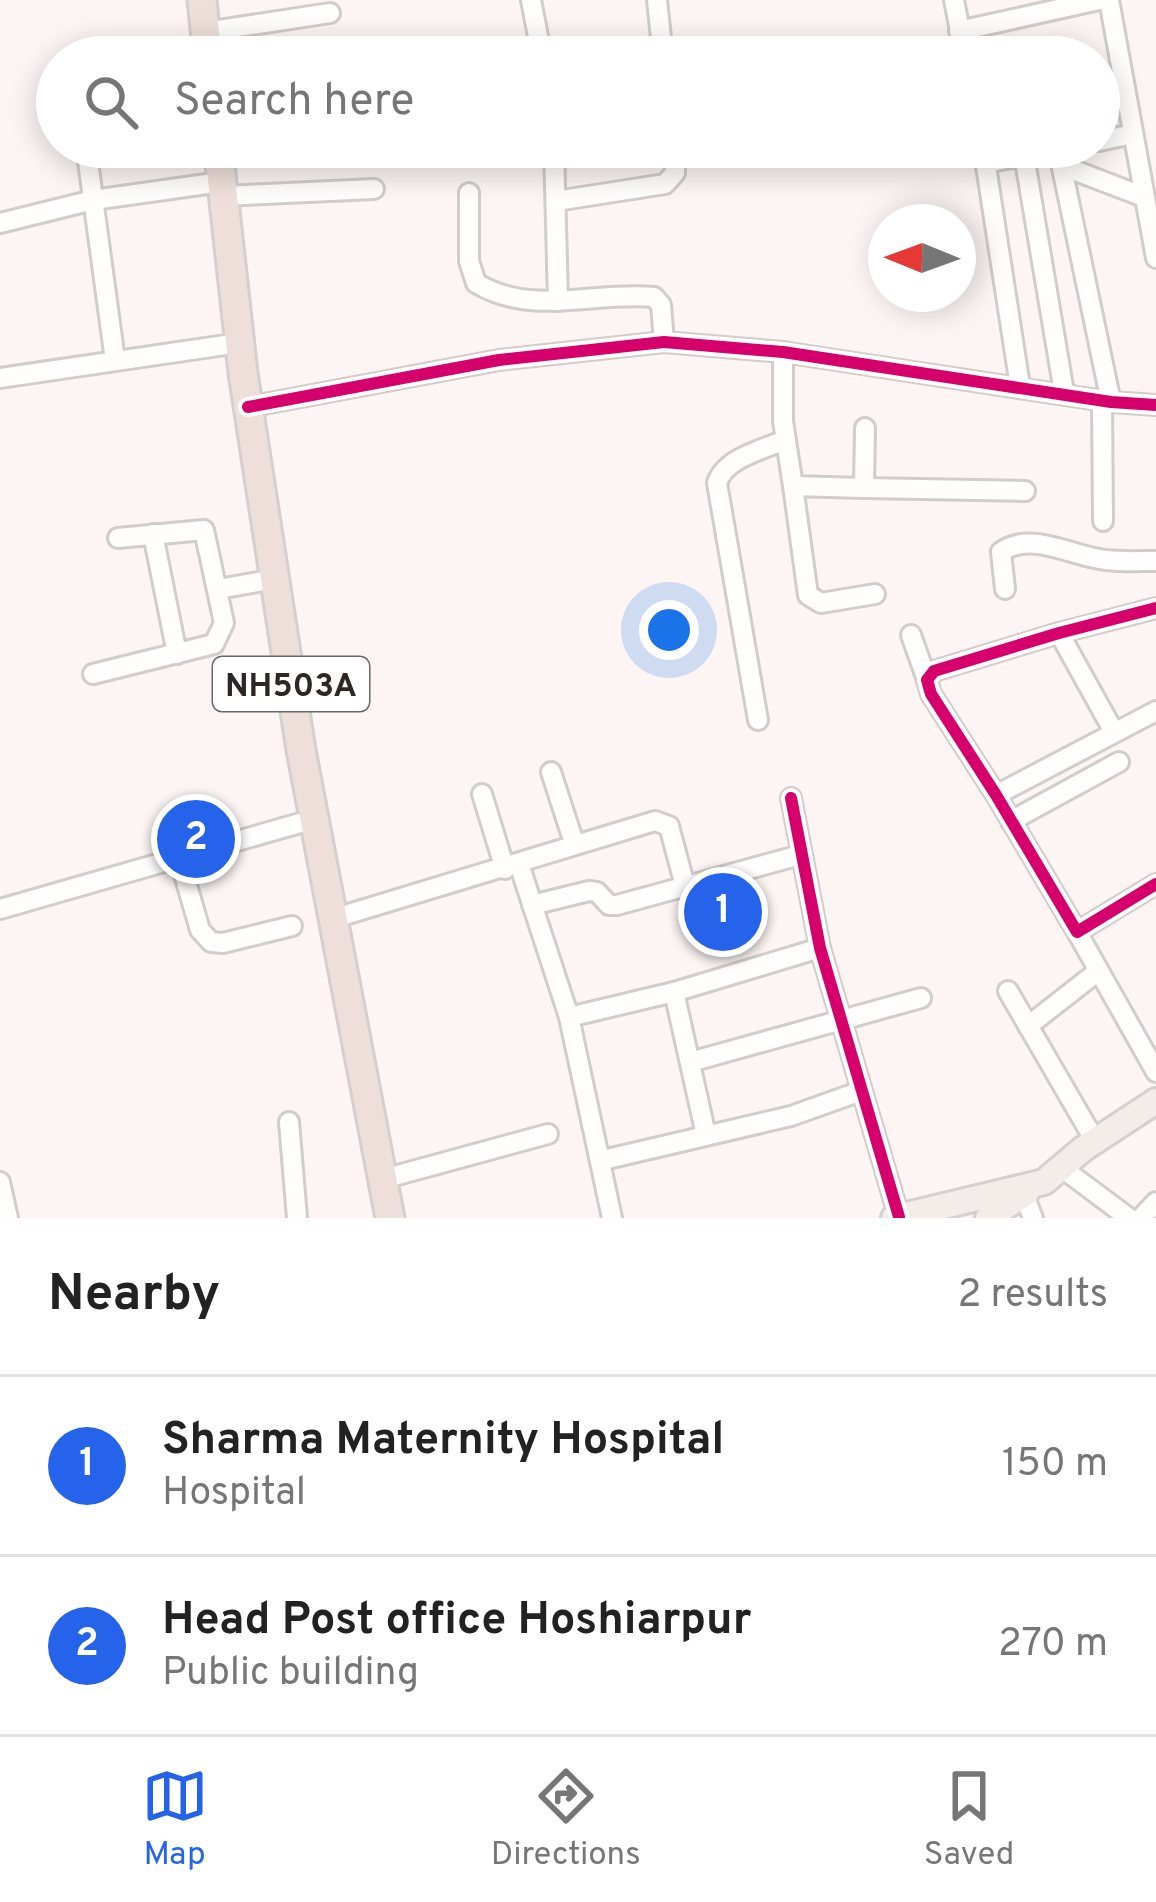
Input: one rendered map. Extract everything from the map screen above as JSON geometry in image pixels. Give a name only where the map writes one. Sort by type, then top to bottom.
[{"type":"highway","points":[[202,0],[208,36]]},
{"type":"highway","name":"NH503A","points":[[220,168],[239,343],[275,579],[314,819],[390,1218]]},
{"type":"main road","points":[[897,1217],[1047,1185],[1095,1141],[1156,1101]]},
{"type":"main road","points":[[988,1218],[1156,1118]]},
{"type":"street","points":[[531,0],[538,36]]},
{"type":"street","points":[[657,0],[661,36]]},
{"type":"street","points":[[953,0],[960,36]]},
{"type":"street","points":[[991,0],[996,21]]},
{"type":"street","points":[[959,31],[1031,7],[1099,0]]},
{"type":"street","points":[[1108,36],[1109,0]]},
{"type":"street","points":[[227,36],[330,13]]},
{"type":"street","points":[[1120,97],[1133,134],[1156,257]]},
{"type":"street","points":[[1120,137],[1133,134]]},
{"type":"street","points":[[89,168],[115,360]]},
{"type":"street","points":[[555,168],[558,301]]},
{"type":"street","points":[[556,201],[665,184],[675,168]]},
{"type":"street","points":[[986,168],[1020,386]]},
{"type":"street","points":[[1026,168],[1064,392]]},
{"type":"street","points":[[1065,168],[1106,401],[1103,521]]},
{"type":"street","points":[[1089,168],[1144,197]]},
{"type":"street","points":[[0,223],[93,200],[222,189],[374,189]]},
{"type":"street","points":[[469,194],[470,261],[476,283],[502,297],[558,301],[655,298],[661,305],[664,342]]},
{"type":"street","points":[[248,407],[500,360],[664,342],[783,352],[1156,405]]},
{"type":"street","points":[[0,378],[239,343]]},
{"type":"street","points":[[783,352],[784,440],[808,596],[821,603],[874,594]]},
{"type":"street","points":[[864,488],[865,428]]},
{"type":"street","points":[[758,719],[717,482],[719,474],[733,463],[784,440]]},
{"type":"street","points":[[793,486],[1025,491]]},
{"type":"street","points":[[93,674],[214,644],[224,623],[205,530],[118,538]]},
{"type":"street","points":[[153,534],[177,654]]},
{"type":"street","points":[[1005,589],[1001,552],[1013,545],[1043,545],[1103,560],[1156,562]]},
{"type":"street","points":[[218,589],[275,579]]},
{"type":"street","points":[[927,680],[934,671],[1058,632],[1156,608]]},
{"type":"street","points":[[1058,632],[1114,732]]},
{"type":"street","points":[[911,635],[931,694],[996,795],[1156,1072]]},
{"type":"street","points":[[996,795],[1156,711]]},
{"type":"street","points":[[1011,821],[1120,762]]},
{"type":"street","points":[[551,772],[574,843]]},
{"type":"street","points":[[482,794],[532,905],[569,1017],[612,1218]]},
{"type":"street","points":[[791,799],[820,948],[897,1217]]},
{"type":"street","points":[[0,909],[314,819]]},
{"type":"street","points":[[334,918],[574,843],[662,821],[673,838],[685,886]]},
{"type":"street","points":[[532,905],[589,891],[617,905],[800,855]]},
{"type":"street","points":[[180,861],[200,930],[211,942],[292,926]]},
{"type":"street","points":[[1077,932],[1156,884]]},
{"type":"street","points":[[569,1017],[674,992],[820,948]]},
{"type":"street","points":[[1028,1026],[1097,972]]},
{"type":"street","points":[[674,992],[706,1135]]},
{"type":"street","points":[[1008,992],[1095,1141]]},
{"type":"street","points":[[690,1062],[921,998]]},
{"type":"street","points":[[603,1160],[791,1116],[861,1091]]},
{"type":"street","points":[[289,1122],[297,1218]]},
{"type":"street","points":[[383,1179],[548,1134]]},
{"type":"street","points":[[0,1182],[8,1218]]},
{"type":"street","points":[[1047,1185],[1129,1218]]},
{"type":"street","points":[[1141,1218],[1156,1202]]},
{"type":"building","points":[[724,890],[736,934],[718,939],[706,895]]},
{"type":"cycle path","points":[[248,407],[499,360],[664,342],[783,352],[1156,405]]},
{"type":"cycle path","points":[[1156,608],[934,671],[927,680],[931,694],[1077,932],[1156,884]]},
{"type":"cycle path","points":[[791,798],[820,948],[899,1217]]},
{"type":"place","name":"Head Post office Hoshiarpur","points":[[196,839]]},
{"type":"place","name":"Sharma Maternity Hospital","points":[[723,912]]}]
